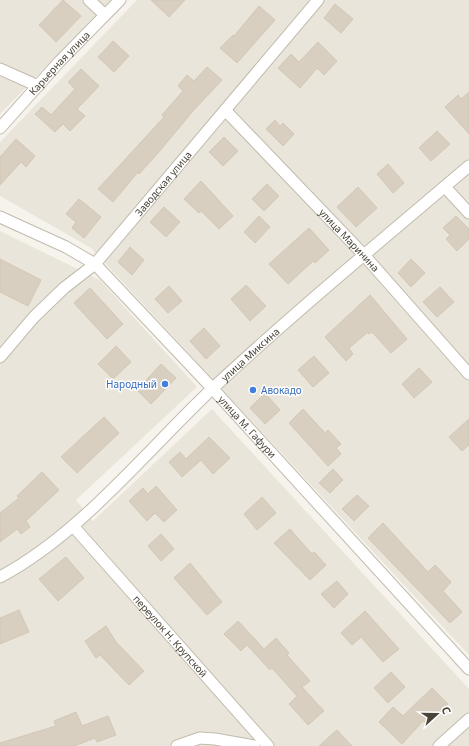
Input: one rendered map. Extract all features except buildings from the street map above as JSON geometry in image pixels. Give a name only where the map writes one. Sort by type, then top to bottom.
[{"type":"street","points":[[89,0],[105,15]]},
{"type":"street","name":"Карьерная улица","points":[[0,128],[120,0]]},
{"type":"street","name":"Заводская улица","points":[[0,358],[39,312],[64,288],[95,264],[318,0]]},
{"type":"street","points":[[0,69],[38,86]]},
{"type":"street","name":"улица Маринина","points":[[225,110],[364,255],[469,374]]},
{"type":"street","name":"улица Миксина","points":[[0,577],[23,564],[73,526],[213,389],[364,255],[469,166]]},
{"type":"street","points":[[445,187],[469,213]]},
{"type":"street","name":"улица М. Гафури","points":[[0,217],[66,247],[95,264],[213,389],[469,669]]},
{"type":"street","name":"переулок Н. Крупской","points":[[73,526],[268,746]]},
{"type":"street","points":[[439,746],[469,719]]},
{"type":"street","points":[[177,746],[200,738],[215,739],[254,746]]},
{"type":"shaded area","points":[[0,0],[111,0],[0,114]]},
{"type":"shaded area","points":[[137,0],[469,0],[469,655],[91,248],[0,196],[0,142]]},
{"type":"shaded area","points":[[0,231],[100,280],[197,387],[76,500],[93,521],[212,409],[469,689],[469,746],[0,746]]},
{"type":"place","name":"Народный","points":[[165,384]]},
{"type":"place","name":"Авокадо","points":[[253,390]]}]
